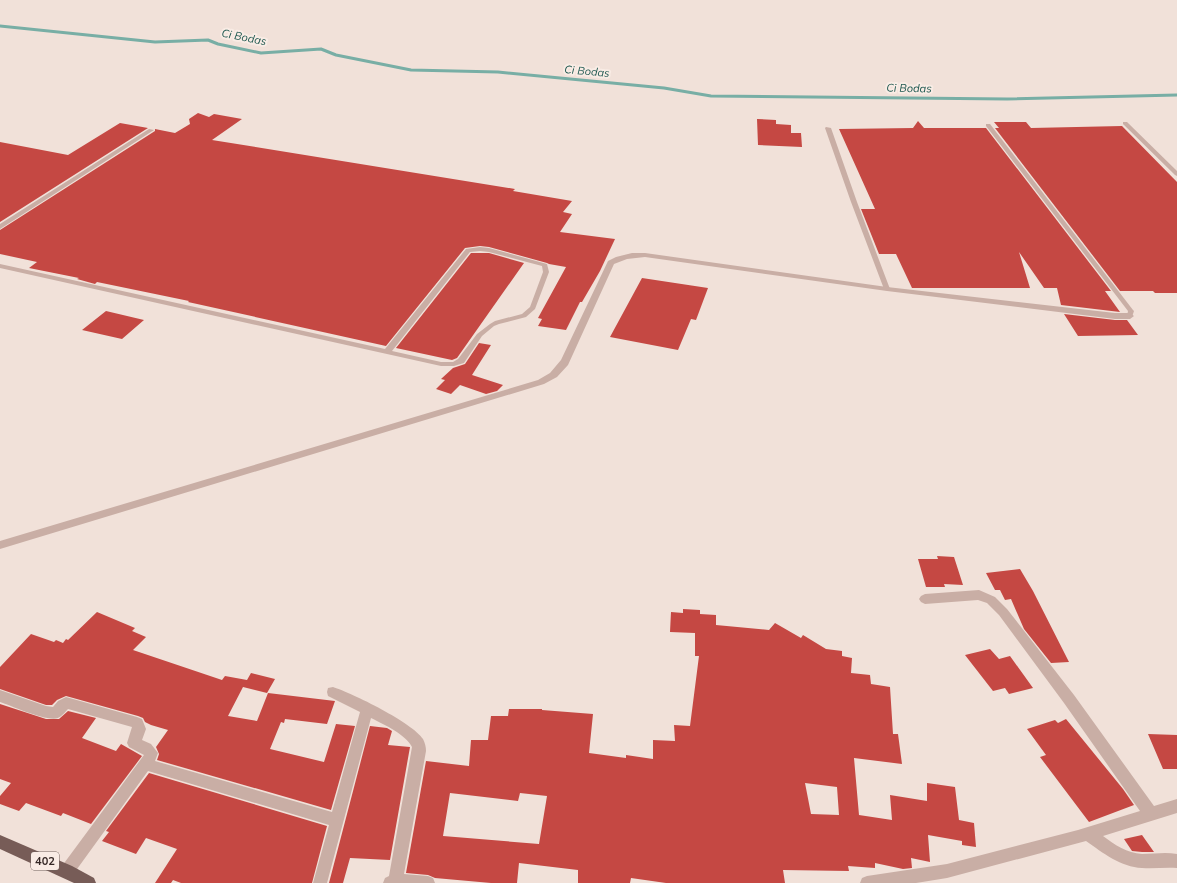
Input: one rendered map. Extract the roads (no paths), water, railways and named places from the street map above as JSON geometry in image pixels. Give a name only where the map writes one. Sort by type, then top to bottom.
[{"type":"main road","name":"402","points":[[0,842],[67,871],[89,883]]},
{"type":"street","points":[[0,546],[549,379],[558,372],[566,360],[611,263],[619,258],[645,255],[887,289],[1115,316],[1130,316]]},
{"type":"street","points":[[925,599],[979,595],[995,603],[1069,699],[1151,814]]},
{"type":"street","points":[[333,692],[401,729],[417,742],[419,751],[392,882],[428,883]]},
{"type":"street","points":[[0,696],[46,712],[56,712],[66,704],[137,723],[139,729],[134,743],[146,748],[151,753],[145,764],[67,871]]},
{"type":"street","points":[[320,883],[367,710]]},
{"type":"street","points":[[145,764],[336,820]]},
{"type":"street","points":[[867,883],[947,872],[1088,834],[1177,806]]},
{"type":"street","points":[[1088,834],[1120,856],[1141,861],[1177,861]]},
{"type":"lane","points":[[1125,123],[1177,174]]},
{"type":"lane","points":[[988,125],[1131,311],[1130,316]]},
{"type":"lane","points":[[828,128],[887,289]]},
{"type":"lane","points":[[0,227],[152,130]]},
{"type":"lane","points":[[0,266],[386,352],[441,364],[454,364],[460,361],[479,335],[492,325],[524,316],[533,308],[546,272],[545,266],[489,250],[468,250],[386,352]]},
{"type":"waterway","name":"Ci Bodas","points":[[0,26],[155,42],[208,40],[218,44],[261,53],[321,49],[336,55],[411,70],[498,72],[664,88],[711,96],[1007,99],[1177,95]]}]
